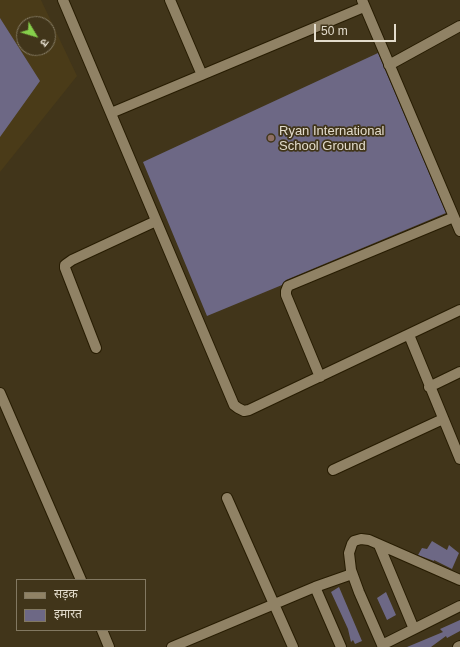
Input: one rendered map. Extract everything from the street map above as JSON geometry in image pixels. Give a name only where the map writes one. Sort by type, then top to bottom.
[{"type":"street","points":[[63,0],[234,405],[244,411],[248,410],[460,310]]},
{"type":"street","points":[[170,0],[202,75]]},
{"type":"street","points":[[111,113],[202,75],[363,3],[460,231]]},
{"type":"street","points":[[390,65],[460,26]]},
{"type":"street","points":[[320,377],[286,295],[288,286],[454,217]]},
{"type":"street","points":[[96,348],[65,265],[72,260],[156,221]]},
{"type":"street","points":[[409,335],[429,387],[460,459]]},
{"type":"street","points":[[429,387],[460,372]]},
{"type":"street","points":[[0,393],[81,579]]},
{"type":"street","points":[[334,470],[443,419]]},
{"type":"street","points":[[226,498],[293,647]]},
{"type":"street","points":[[460,580],[369,540],[361,539],[354,541],[352,544],[350,553],[352,574],[382,646],[414,628],[460,606]]},
{"type":"street","points":[[379,545],[414,628]]},
{"type":"street","points":[[172,647],[315,587],[352,574]]},
{"type":"street","points":[[315,587],[341,647]]},
{"type":"street","points":[[102,631],[109,647]]},
{"type":"shaded area","points":[[0,0],[41,0],[49,16],[16,16],[16,56],[56,56],[56,32],[77,76],[0,172]]},
{"type":"building","points":[[0,18],[16,43],[16,56],[24,56],[40,81],[0,137]]},
{"type":"building","points":[[378,53],[446,213],[286,280],[282,285],[207,316],[143,162]]},
{"type":"building","points":[[432,541],[447,550],[449,545],[459,553],[452,569],[434,560],[418,555],[422,548],[427,549]]},
{"type":"building","points":[[339,587],[362,641],[355,644],[353,640],[351,642],[348,629],[331,592]]},
{"type":"building","points":[[386,592],[396,615],[387,620],[377,598]]},
{"type":"building","points":[[460,620],[460,631],[447,638],[446,636],[431,647],[407,647],[443,632],[440,629]]},
{"type":"place","name":"Ryan International School Ground","points":[[271,138]]}]
